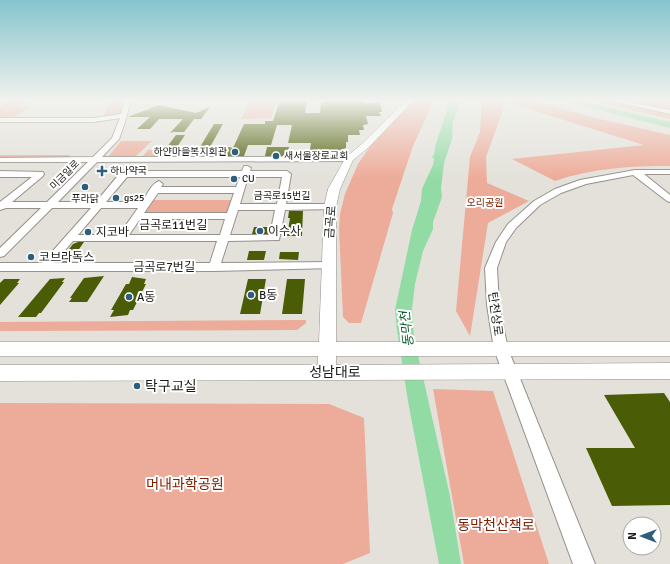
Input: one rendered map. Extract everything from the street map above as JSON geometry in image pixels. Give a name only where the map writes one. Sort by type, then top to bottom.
[{"type":"main road","name":"금곡로","points":[[327,373],[330,207],[334,189],[350,159],[384,126]]},
{"type":"main road","name":"성남대로","points":[[0,349],[670,349]]},
{"type":"main road","name":"성남대로","points":[[0,373],[670,371]]},
{"type":"street","name":"미금일로","points":[[0,254],[95,160],[115,138],[120,126]]},
{"type":"street","points":[[0,160],[350,159]]},
{"type":"street","points":[[46,267],[136,160]]},
{"type":"street","name":"금곡로11번길","points":[[214,266],[250,160]]},
{"type":"street","points":[[635,172],[670,199]]},
{"type":"street","name":"탄천상로","points":[[584,564],[501,349],[493,305],[491,268],[497,250],[508,231],[517,220],[532,207],[558,191],[590,180],[635,172],[670,172]]},
{"type":"street","points":[[0,174],[40,174],[1,206]]},
{"type":"street","points":[[124,174],[287,174],[281,207]]},
{"type":"street","name":"금곡로11번길","points":[[122,238],[165,174]]},
{"type":"street","points":[[154,190],[240,190]]},
{"type":"street","points":[[1,206],[144,205]]},
{"type":"street","name":"금곡로11번길","points":[[70,238],[275,238],[281,207]]},
{"type":"street","name":"금곡로15번길","points":[[136,216],[281,207],[330,207]]},
{"type":"street","name":"금곡로7번길","points":[[0,267],[329,266]]},
{"type":"green space","points":[[388,126],[422,126],[413,146],[392,209],[393,213],[361,323],[349,323],[343,317],[339,228],[340,214],[345,194],[358,164],[371,145]]},
{"type":"green space","name":"오리공원","points":[[480,126],[497,126],[486,157],[487,183],[529,201],[488,223],[470,336],[456,311],[470,157],[480,132]]},
{"type":"green space","name":"오리공원","points":[[584,126],[632,126],[670,135],[670,166],[612,169],[583,173],[555,181],[512,159],[644,145]]},
{"type":"green space","points":[[121,141],[152,141],[136,156],[108,157]]},
{"type":"green space","points":[[148,150],[213,150],[210,156],[143,156]]},
{"type":"green space","points":[[0,155],[70,155],[66,158],[0,158]]},
{"type":"green space","points":[[154,200],[235,200],[230,215],[144,215]]},
{"type":"green space","points":[[306,320],[306,323],[297,330],[0,331],[0,322]]},
{"type":"green space","name":"동막천산책로","points":[[433,389],[493,391],[549,564],[464,564]]},
{"type":"green space","name":"머내과학공원","points":[[0,403],[329,404],[364,418],[370,553],[343,564],[0,564]]},
{"type":"water","name":"동막천","points":[[442,126],[453,126],[452,139],[444,163],[441,188],[442,197],[433,222],[433,229],[423,251],[415,284],[412,309],[414,338],[450,496],[461,564],[439,564],[408,401],[395,310],[412,230],[421,201],[422,189],[433,165],[434,159],[432,157],[434,155]]},
{"type":"building","points":[[140,126],[152,126],[150,129],[137,129]]},
{"type":"building","points":[[176,126],[188,126],[184,132],[174,132],[176,131],[170,133]]},
{"type":"building","points":[[213,126],[222,126],[210,147],[200,147]]},
{"type":"building","points":[[243,126],[277,126],[271,145],[248,145],[244,156],[224,156],[228,147],[233,148]]},
{"type":"building","points":[[292,126],[363,126],[364,130],[359,130],[360,135],[348,135],[348,142],[346,142],[346,148],[343,149],[343,155],[320,154],[320,156],[309,156],[311,143],[288,143]]},
{"type":"building","points":[[176,135],[185,135],[177,147],[167,147]]},
{"type":"building","points":[[267,147],[289,147],[287,156],[265,156]]},
{"type":"building","points":[[289,211],[303,211],[302,236],[287,236],[290,218],[288,218]]},
{"type":"building","name":"이수사","points":[[254,227],[269,227],[268,234],[252,234]]},
{"type":"building","points":[[84,242],[70,262],[59,262],[73,244]]},
{"type":"building","points":[[249,251],[266,251],[264,260],[247,260]]},
{"type":"building","points":[[280,252],[299,252],[298,260],[279,259]]},
{"type":"building","points":[[104,276],[87,302],[69,302],[72,298],[70,298],[84,278]]},
{"type":"building","name":"A동","points":[[132,277],[146,279],[144,284],[146,284],[133,310],[130,310],[128,315],[110,317],[114,310],[111,310],[126,284],[129,284]]},
{"type":"building","points":[[65,278],[62,282],[64,282],[41,313],[39,313],[36,317],[18,317],[50,279]]},
{"type":"building","points":[[4,279],[20,279],[17,283],[19,283],[0,305],[0,283]]},
{"type":"building","name":"B동","points":[[248,279],[266,279],[260,314],[240,314]]},
{"type":"building","points":[[287,279],[305,279],[302,314],[282,314]]},
{"type":"building","points":[[664,393],[670,402],[670,505],[612,506],[586,448],[635,448],[604,395]]},
{"type":"place","name":"하얀마을복지회관","points":[[235,152]]},
{"type":"place","name":"새서울장로교회","points":[[276,156]]},
{"type":"place","name":"하나약국","points":[[102,171]]},
{"type":"place","name":"CU","points":[[234,179]]},
{"type":"place","name":"푸라닭","points":[[85,187]]},
{"type":"place","name":"gs25","points":[[116,198]]},
{"type":"place","name":"이수사","points":[[260,231]]},
{"type":"place","name":"지코바","points":[[88,232]]},
{"type":"place","name":"코브라독스","points":[[31,257]]},
{"type":"place","name":"B동","points":[[251,295]]},
{"type":"place","name":"A동","points":[[129,297]]},
{"type":"place","name":"탁구교실","points":[[137,386]]}]
